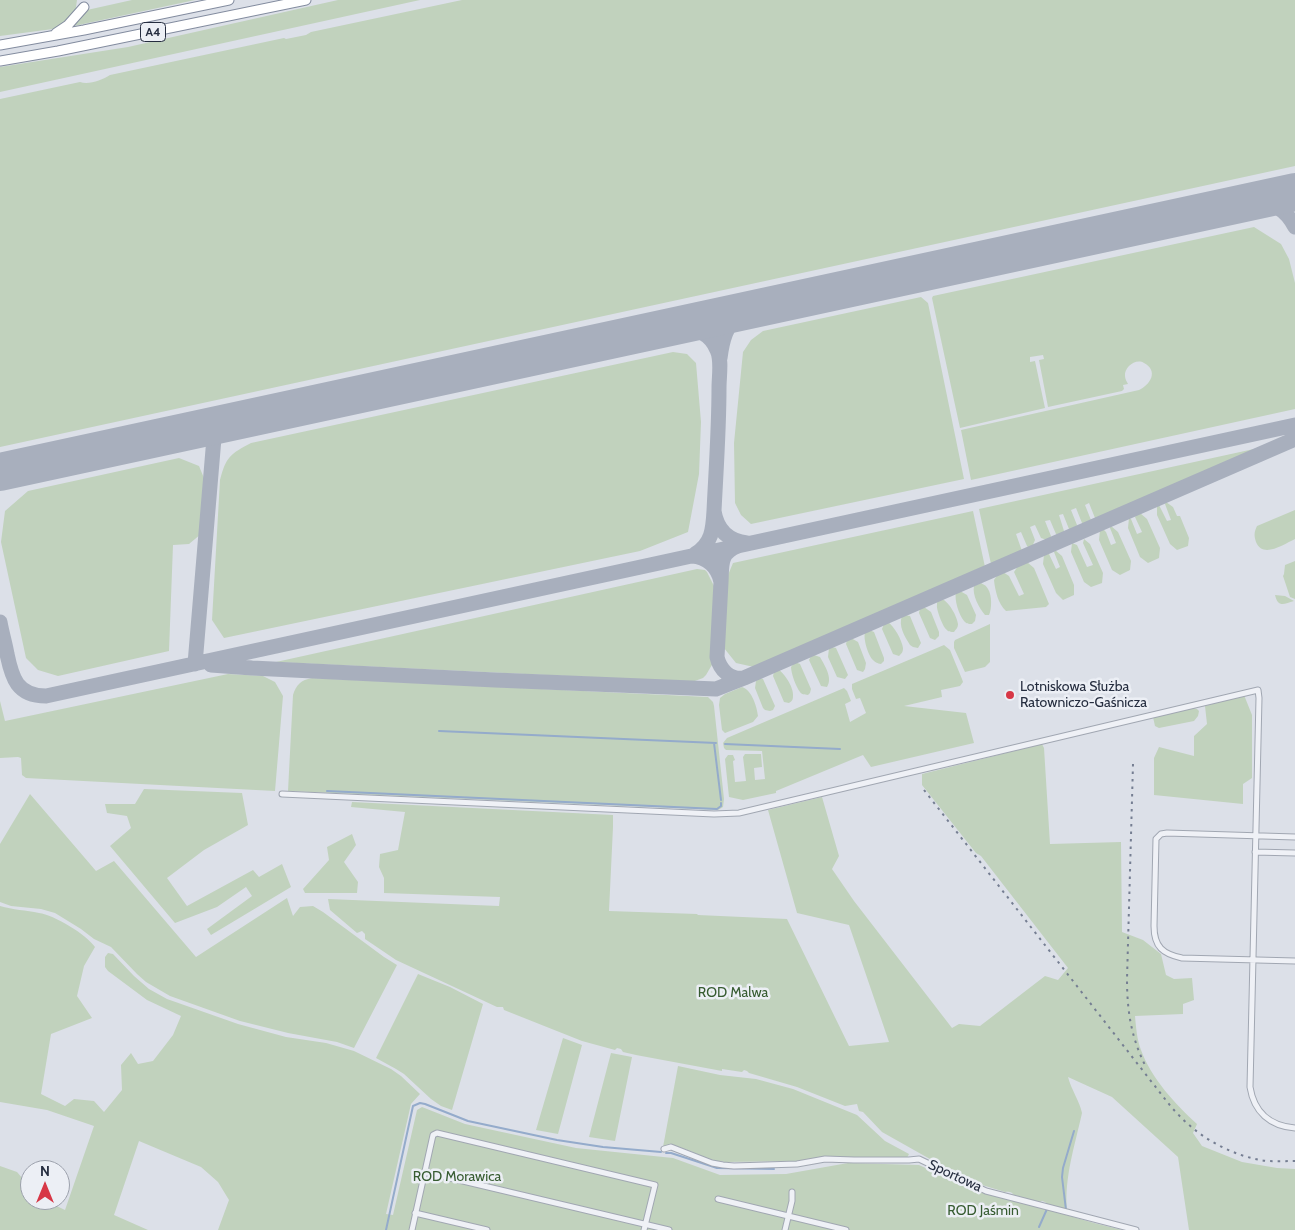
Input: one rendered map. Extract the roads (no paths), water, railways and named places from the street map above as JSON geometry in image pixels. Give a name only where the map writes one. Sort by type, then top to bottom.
[{"type":"highway","name":"A4","points":[[0,45],[229,0]]},
{"type":"highway","name":"A4","points":[[0,61],[58,52],[306,0]]},
{"type":"highway","points":[[46,37],[61,31],[84,7]]},
{"type":"street","points":[[282,794],[695,813],[739,813],[1258,690],[1250,1087],[1251,1095],[1261,1114],[1280,1125],[1295,1128]]},
{"type":"street","points":[[1295,838],[1160,834],[1156,839],[1154,926],[1154,938],[1163,951],[1171,956],[1182,958],[1295,960]]},
{"type":"street","points":[[1255,852],[1295,853]]},
{"type":"street","points":[[412,1230],[433,1135],[436,1133],[655,1185],[644,1227]]},
{"type":"street","name":"Sportowa","points":[[664,1149],[671,1148],[712,1163],[734,1166],[797,1164],[826,1159],[919,1159],[986,1191],[1136,1230]]},
{"type":"street","points":[[425,1172],[644,1227],[668,1230]]},
{"type":"street","points":[[784,1230],[792,1201],[792,1192]]},
{"type":"street","points":[[718,1199],[846,1230]]},
{"type":"street","points":[[416,1213],[487,1230]]},
{"type":"waterway","points":[[439,731],[716,743]]},
{"type":"waterway","points":[[714,743],[721,800]]},
{"type":"waterway","points":[[725,744],[840,749]]},
{"type":"waterway","points":[[327,791],[717,809],[721,806],[721,803]]},
{"type":"waterway","points":[[386,1230],[413,1106],[420,1103],[468,1121],[557,1140],[603,1147],[661,1152]]},
{"type":"waterway","points":[[1066,1210],[1062,1177],[1074,1131]]},
{"type":"waterway","points":[[666,1153],[717,1168],[774,1169]]},
{"type":"waterway","points":[[1039,1227],[1047,1209]]},
{"type":"railway","points":[[1133,764],[1127,990],[1133,1034],[1145,1065]]},
{"type":"railway","points":[[924,790],[1172,1108],[1196,1131],[1231,1151],[1264,1161],[1295,1161]]},
{"type":"place","name":"Lotniskowa Służba Ratowniczo-Gaśnicza","points":[[1010,695]]},
{"type":"park label","name":"ROD Malwa","points":[[733,993]]},
{"type":"park label","name":"ROD Morawica","points":[[457,1177]]},
{"type":"park label","name":"ROD Jaśmin","points":[[983,1211]]}]
